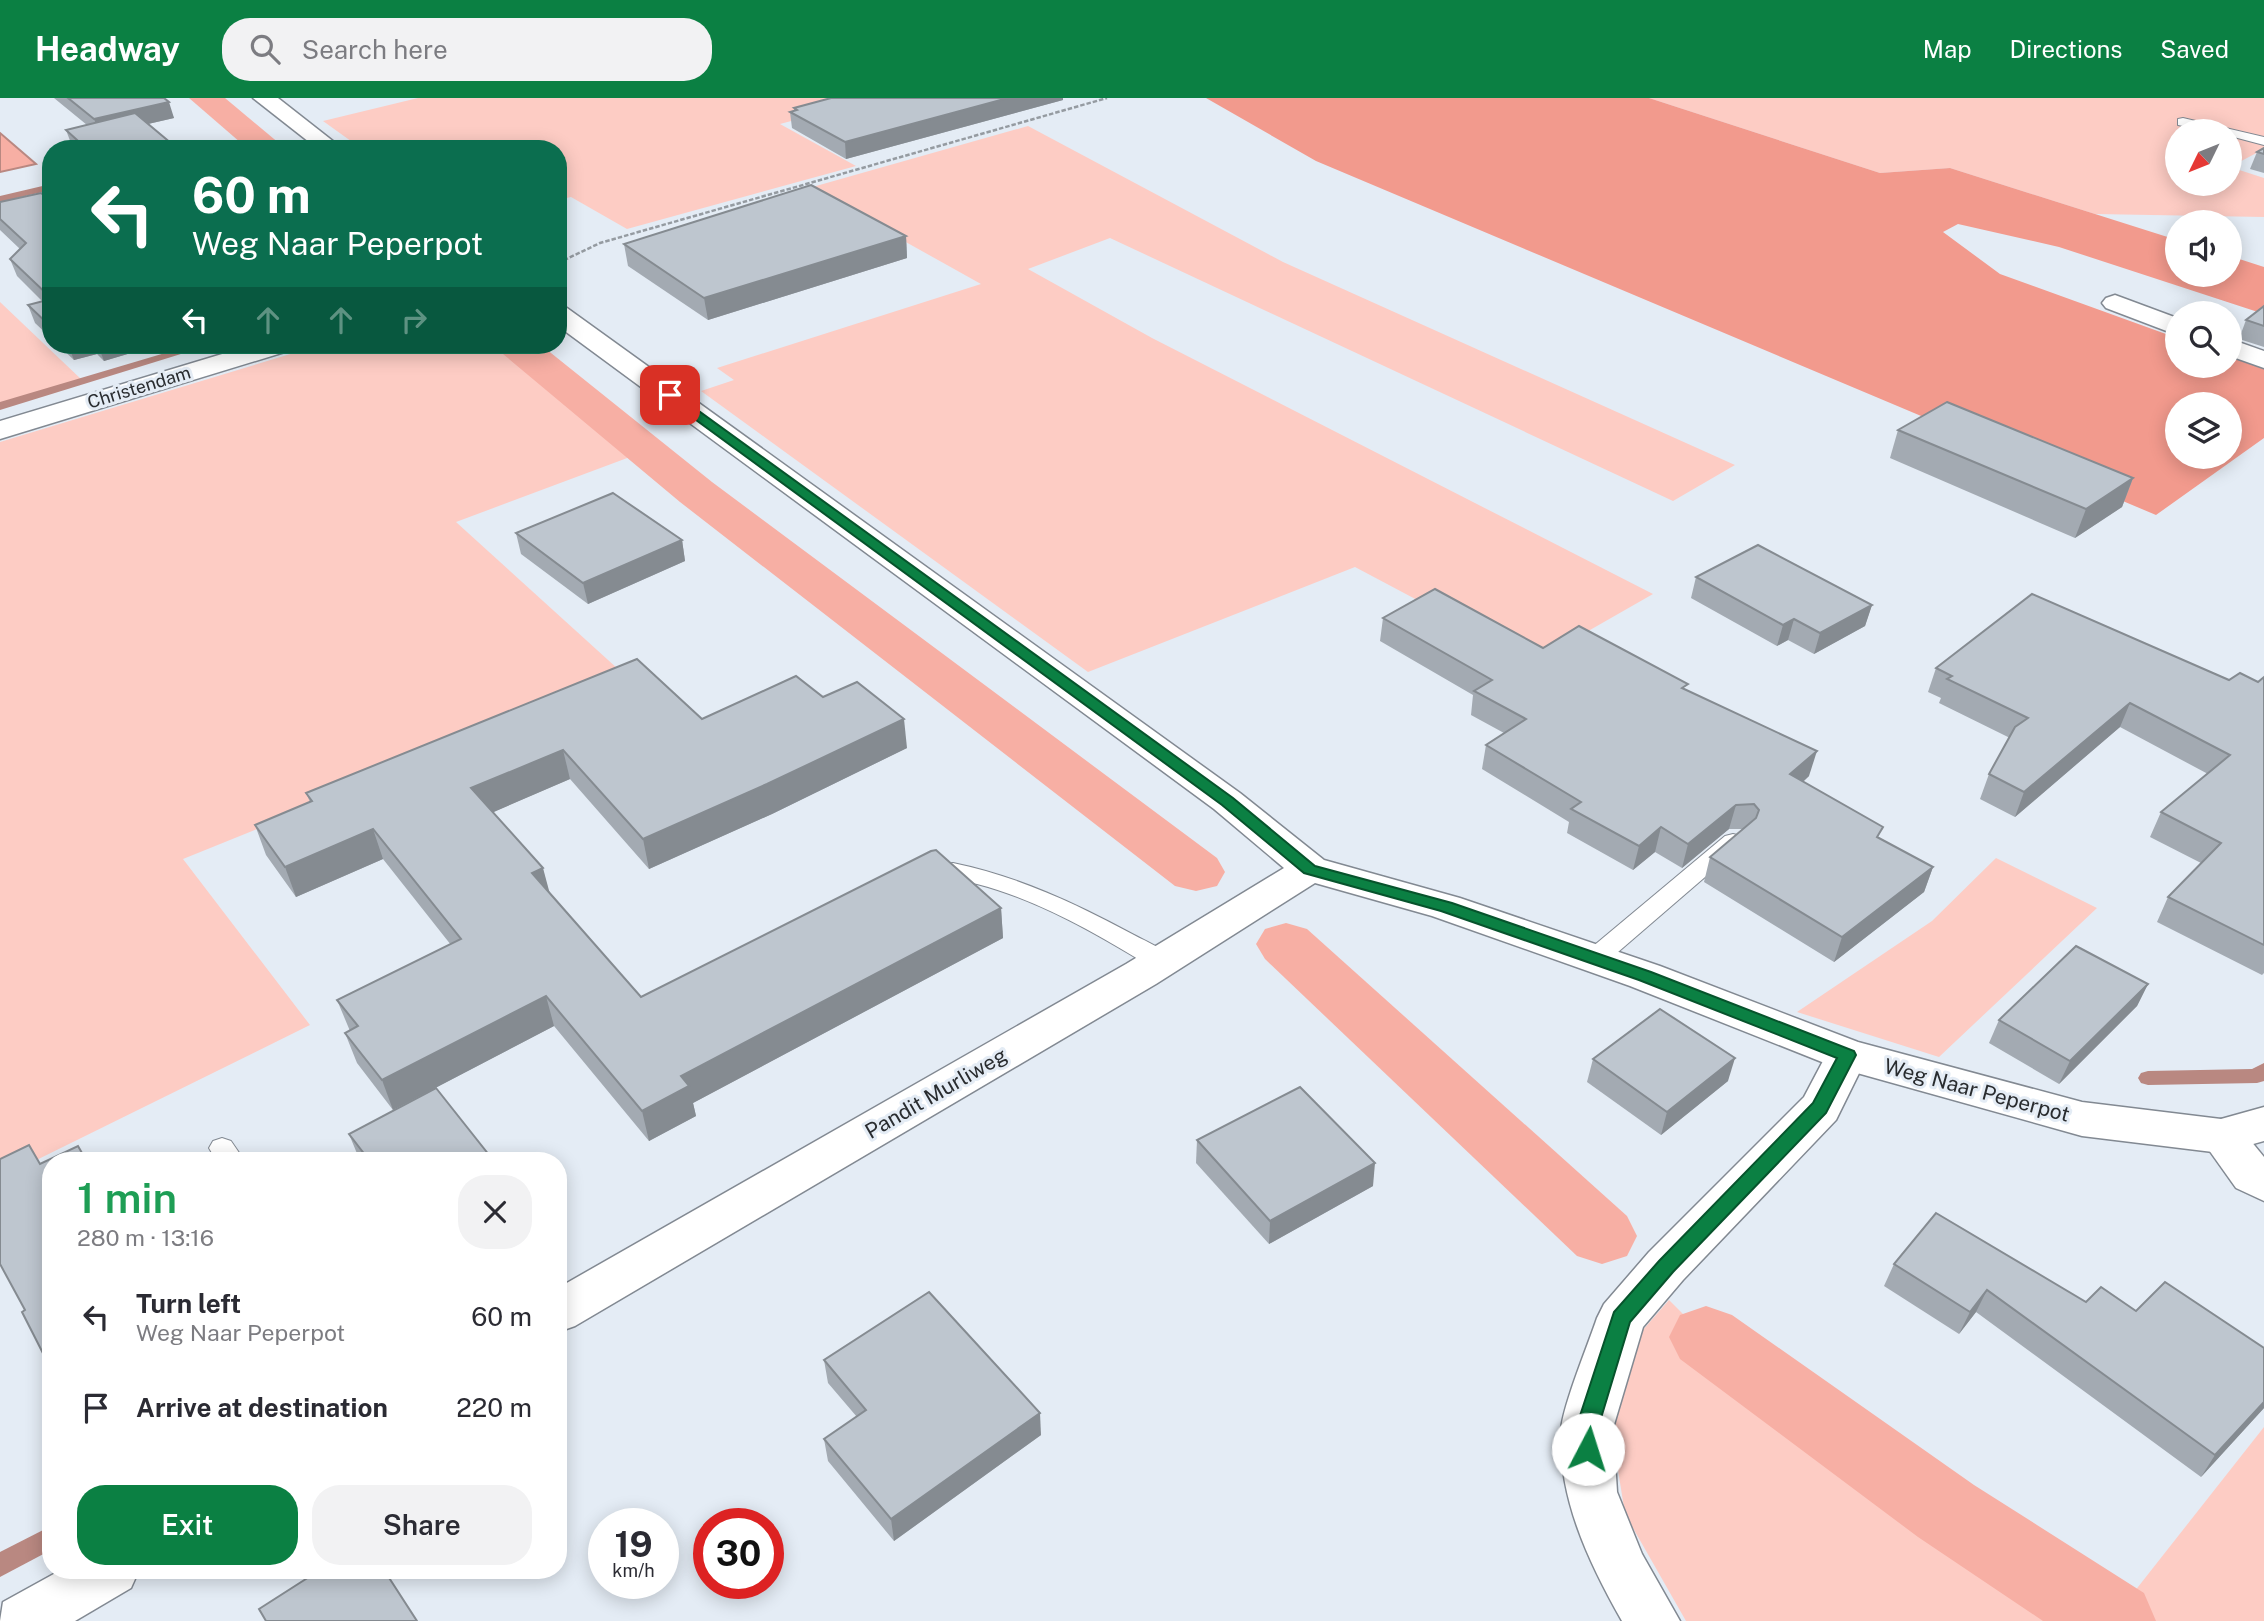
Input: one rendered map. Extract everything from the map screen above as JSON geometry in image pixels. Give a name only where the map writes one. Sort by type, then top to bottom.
[{"type":"street","points":[[264,98],[320,140]]},
{"type":"street","points":[[2115,303],[2165,322]]},
{"type":"street","name":"Weg Naar Peperpot","points":[[567,321],[1227,801],[1310,869],[1446,907],[1594,958],[1847,1055],[2082,1119],[2221,1136],[2264,1125]]},
{"type":"street","points":[[2242,352],[2264,360]]},
{"type":"street","name":"Christendam","points":[[0,430],[249,354]]},
{"type":"street","name":"Pandit Murliweg","points":[[567,1307],[1162,962],[1310,869]]},
{"type":"street","points":[[1652,1621],[1621,1568],[1591,1492],[1587,1428],[1621,1318],[1666,1266],[1820,1108],[1847,1055]]},
{"type":"street","points":[[2221,1136],[2252,1175],[2264,1183]]},
{"type":"street","points":[[23,1621],[96,1579]]},
{"type":"lane","points":[[2242,136],[2264,141]]},
{"type":"lane","points":[[1594,958],[1739,836]]},
{"type":"lane","points":[[907,878],[940,869],[977,875],[1116,933],[1162,962]]},
{"type":"path","points":[[567,259],[600,243],[1107,98]]},
{"type":"shaded area","points":[[418,98],[877,98],[780,124],[856,166],[627,229],[571,197],[567,198],[567,140],[349,140],[323,121]]},
{"type":"shaded area","points":[[1206,98],[1649,98],[1880,173],[1950,168],[2165,236],[2165,282],[2059,247],[1958,224],[1943,232],[2000,274],[2165,334],[2165,378],[2242,378],[2242,361],[2264,369],[2264,438],[2242,454],[2242,392],[2165,392],[2165,469],[2221,469],[2156,515],[1316,161]]},
{"type":"shaded area","points":[[1649,98],[2264,98],[2264,149],[2242,161],[2242,119],[2165,119],[2165,196],[2242,196],[2242,171],[2264,178],[2264,217],[2242,217],[2242,210],[2165,210],[2165,215],[2095,214],[1950,168],[1880,173]]},
{"type":"shaded area","points":[[1028,126],[1283,262],[1735,465],[1673,501],[1110,238],[1028,269],[1152,338],[1653,594],[1534,662],[1355,567],[1088,672],[701,391],[734,380],[717,368],[981,284],[809,188]]},
{"type":"shaded area","points":[[0,133],[36,164],[0,172]]},
{"type":"shaded area","points":[[2242,260],[2264,267],[2264,314],[2242,307],[2242,301],[2224,301],[2181,287],[2242,287]]},
{"type":"shaded area","points":[[0,302],[42,342],[42,354],[55,354],[83,381],[0,406]]},
{"type":"shaded area","points":[[290,354],[528,354],[646,451],[456,522],[629,679],[183,859],[310,1025],[53,1152],[42,1152],[42,1157],[0,1178],[0,442]]},
{"type":"shaded area","points":[[1996,858],[2097,908],[1939,1057],[1797,1012],[1932,921]]},
{"type":"shaded area","points":[[1669,1300],[1706,1337],[1946,1511],[2112,1620],[2264,1427],[2264,1621],[1686,1621],[1625,1514],[1611,1426],[1642,1331]]},
{"type":"building","points":[[68,98],[164,98],[169,102],[94,119]]},
{"type":"building","points":[[831,98],[1008,98],[845,142],[790,112],[797,110],[794,108]]},
{"type":"building","points":[[135,113],[167,140],[77,140],[66,130]]},
{"type":"building","points":[[811,185],[906,236],[704,298],[624,244]]},
{"type":"building","points":[[42,194],[42,289],[10,259],[26,243],[0,219],[0,202]]},
{"type":"building","points":[[42,301],[42,318],[28,305]]},
{"type":"building","points":[[2264,306],[2264,326],[2246,320]]},
{"type":"building","points":[[1947,402],[2133,478],[2086,509],[1898,430]]},
{"type":"building","points":[[613,493],[682,540],[583,583],[516,533]]},
{"type":"building","points":[[1758,545],[1872,605],[1820,633],[1794,619],[1783,625],[1696,577]]},
{"type":"building","points":[[1435,589],[1543,648],[1579,626],[1688,684],[1682,688],[1817,751],[1790,774],[1883,827],[1877,837],[1933,867],[1842,937],[1710,857],[1756,818],[1759,810],[1754,804],[1736,805],[1688,844],[1661,827],[1639,846],[1571,809],[1581,802],[1486,745],[1526,719],[1474,691],[1492,680],[1383,618]]},
{"type":"building","points":[[2032,594],[2229,680],[2240,673],[2258,682],[2264,677],[2264,945],[2168,897],[2221,843],[2161,812],[2230,755],[2130,703],[2024,792],[1989,774],[2015,727],[2028,718],[1947,679],[1952,676],[1936,668]]},
{"type":"building","points":[[637,659],[702,719],[796,676],[823,697],[857,682],[904,719],[643,839],[563,750],[471,788],[543,868],[532,873],[641,997],[931,851],[936,850],[1001,908],[681,1076],[689,1086],[642,1111],[546,996],[382,1080],[345,1033],[358,1026],[337,1000],[461,939],[373,829],[285,867],[255,825],[312,801],[306,793]]},
{"type":"building","points":[[2076,946],[2148,984],[2070,1061],[1999,1020]]},
{"type":"building","points":[[1660,1009],[1735,1058],[1667,1112],[1593,1059]]},
{"type":"building","points":[[1300,1087],[1375,1163],[1270,1221],[1197,1140]]},
{"type":"building","points":[[436,1088],[487,1152],[363,1152],[349,1134]]},
{"type":"building","points":[[29,1145],[40,1164],[42,1163],[42,1351],[22,1312],[25,1310],[0,1264],[0,1159]]},
{"type":"building","points":[[78,1146],[81,1152],[65,1152]]},
{"type":"building","points":[[1936,1213],[2086,1302],[2101,1287],[2136,1311],[2165,1282],[2264,1348],[2264,1402],[2215,1455],[1987,1290],[1970,1312],[1894,1264]]},
{"type":"building","points":[[929,1292],[1040,1413],[891,1519],[824,1439],[866,1410],[824,1360]]},
{"type":"building","points":[[306,1579],[390,1579],[417,1621],[266,1621],[259,1609]]},
{"type":"waterway","points":[[205,98],[258,140]]},
{"type":"waterway","points":[[252,140],[256,139]]},
{"type":"waterway","points":[[0,199],[42,189]]},
{"type":"waterway","points":[[0,406],[174,354]]},
{"type":"waterway","points":[[528,354],[696,492],[1196,872]]},
{"type":"waterway","points":[[1286,944],[1602,1236]]},
{"type":"waterway","points":[[2148,1078],[2257,1076],[2264,1070]]},
{"type":"waterway","points":[[1706,1337],[1946,1511],[2114,1621]]},
{"type":"waterway","points":[[0,1565],[42,1542]]},
{"type":"route","points":[[670,395],[1227,801],[1310,869],[1446,907],[1645,976],[1847,1055],[1820,1108],[1666,1266],[1621,1318],[1587,1428],[1588,1449]]}]
